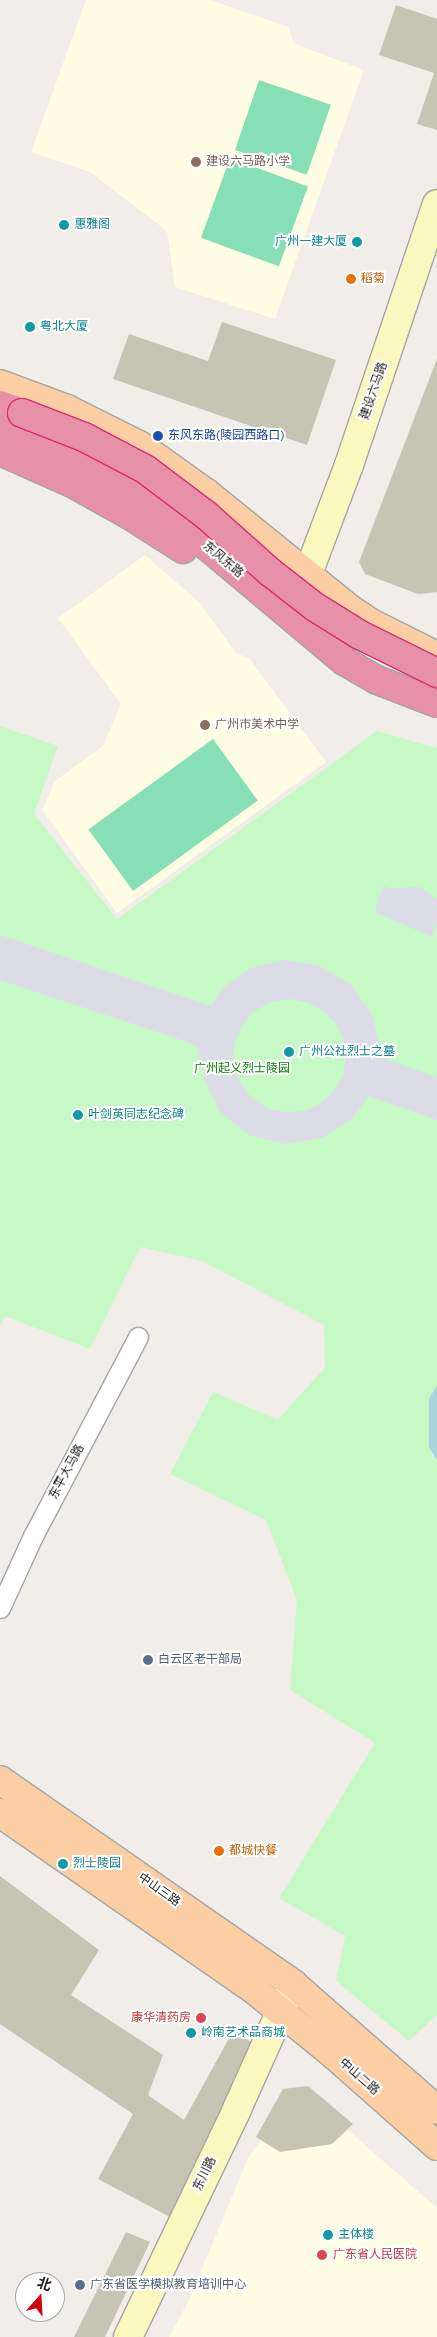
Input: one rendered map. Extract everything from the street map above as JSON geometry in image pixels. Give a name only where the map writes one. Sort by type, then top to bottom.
[{"type":"highway","points":[[11,409],[84,437],[144,469],[206,514],[270,572],[315,606],[360,635],[437,673]]},
{"type":"highway","name":"东风东路","points":[[0,431],[73,459],[139,496],[207,546],[344,661],[377,680],[437,703]]},
{"type":"highway","name":"东风东路","points":[[0,451],[81,488],[128,514],[194,556],[243,594],[311,658],[342,680],[370,695],[437,721]]},
{"type":"main road","points":[[0,384],[67,409],[139,445],[206,492],[307,576],[369,622],[437,656]]},
{"type":"main road","name":"中山三路","points":[[0,1780],[293,1984]]},
{"type":"main road","points":[[0,1813],[252,1988],[280,2010]]},
{"type":"main road","points":[[293,1984],[437,2110]]},
{"type":"main road","name":"中山二路","points":[[280,2010],[437,2146]]},
{"type":"street","name":"建设六马路","points":[[307,576],[349,465],[437,204]]},
{"type":"street","points":[[307,576],[306,594],[312,627],[324,646]]},
{"type":"street","name":"东平大马路","points":[[0,1608],[33,1536],[138,1337]]},
{"type":"street","name":"东川路","points":[[128,2337],[237,2109],[293,1984]]},
{"type":"shaded area","name":"建设六马路小学","points":[[86,0],[210,0],[289,27],[293,43],[364,70],[275,319],[175,287],[167,231],[90,172],[31,152]]},
{"type":"shaded area","points":[[396,5],[437,19],[437,130],[417,124],[434,73],[379,55]]},
{"type":"shaded area","points":[[222,322],[336,360],[307,445],[113,379],[129,334],[208,361]]},
{"type":"shaded area","points":[[437,359],[437,592],[418,594],[365,574],[359,562]]},
{"type":"shaded area","name":"广州市美术中学","points":[[145,555],[200,603],[236,653],[250,659],[326,762],[117,913],[42,810],[55,781],[103,746],[121,704],[58,618]]},
{"type":"shaded area","points":[[383,886],[390,888],[420,887],[437,900],[437,921],[432,937],[375,912]]},
{"type":"shaded area","points":[[0,935],[211,1006],[224,987],[251,968],[284,960],[318,965],[350,984],[372,1014],[381,1050],[380,1057],[437,1077],[437,1120],[368,1096],[353,1118],[322,1138],[285,1144],[249,1135],[220,1112],[205,1081],[197,1047],[188,1042],[0,980]],"holes":[[[290,999],[309,1003],[325,1012],[337,1025],[344,1041],[346,1059],[343,1076],[333,1092],[320,1104],[304,1111],[286,1112],[269,1109],[252,1098],[240,1083],[233,1064],[234,1045],[241,1027],[253,1012],[271,1002]]]},
{"type":"shaded area","points":[[0,1876],[99,1950],[71,1995],[163,2055],[148,2095],[184,2120],[233,2031],[251,2042],[235,2083],[170,2217],[98,2179],[133,2114],[0,2024]]},
{"type":"shaded area","points":[[308,2086],[353,2124],[332,2144],[280,2152],[256,2137],[283,2089]]},
{"type":"shaded area","name":"广东省人民医院","points":[[301,2089],[437,2208],[437,2337],[169,2337],[188,2302],[249,2156]]},
{"type":"shaded area","points":[[126,2232],[150,2242],[105,2337],[74,2337]]},
{"type":"green space","points":[[259,80],[331,105],[307,175],[235,150]]},
{"type":"green space","points":[[230,158],[308,186],[279,266],[201,238]]},
{"type":"green space","name":"广州起义烈士陵园","points":[[0,726],[58,746],[34,814],[117,919],[377,731],[437,748],[437,2015],[409,2041],[336,1981],[345,1936],[279,1898],[375,1743],[290,1690],[297,1600],[266,1520],[170,1474],[213,1392],[278,1420],[325,1367],[324,1325],[202,1261],[140,1247],[90,1349],[5,1316],[0,1326]]},
{"type":"green space","points":[[213,739],[258,800],[133,891],[88,830]]},
{"type":"water","points":[[437,1385],[437,1460],[429,1447],[429,1399]]},
{"type":"place","name":"建设六马路小学","points":[[196,162]]},
{"type":"place","name":"惠雅阁","points":[[64,225]]},
{"type":"place","name":"广州一建大厦","points":[[357,242]]},
{"type":"place","name":"稻菊","points":[[351,279]]},
{"type":"place","name":"粤北大厦","points":[[30,327]]},
{"type":"place","name":"东风东路(陵园西路口)","points":[[158,436]]},
{"type":"place","name":"广州市美术中学","points":[[205,725]]},
{"type":"place","name":"广州公社烈士之墓","points":[[289,1052]]},
{"type":"place","name":"叶剑英同志纪念碑","points":[[78,1115]]},
{"type":"place","name":"白云区老干部局","points":[[148,1660]]},
{"type":"place","name":"都城快餐","points":[[219,1851]]},
{"type":"place","name":"烈士陵园","points":[[63,1864]]},
{"type":"place","name":"康华清药房","points":[[201,2018]]},
{"type":"place","name":"岭南艺术品商城","points":[[191,2033]]},
{"type":"place","name":"主体楼","points":[[328,2235]]},
{"type":"place","name":"广东省人民医院","points":[[322,2255]]},
{"type":"place","name":"广东省医学模拟教育培训中心","points":[[80,2285]]}]
